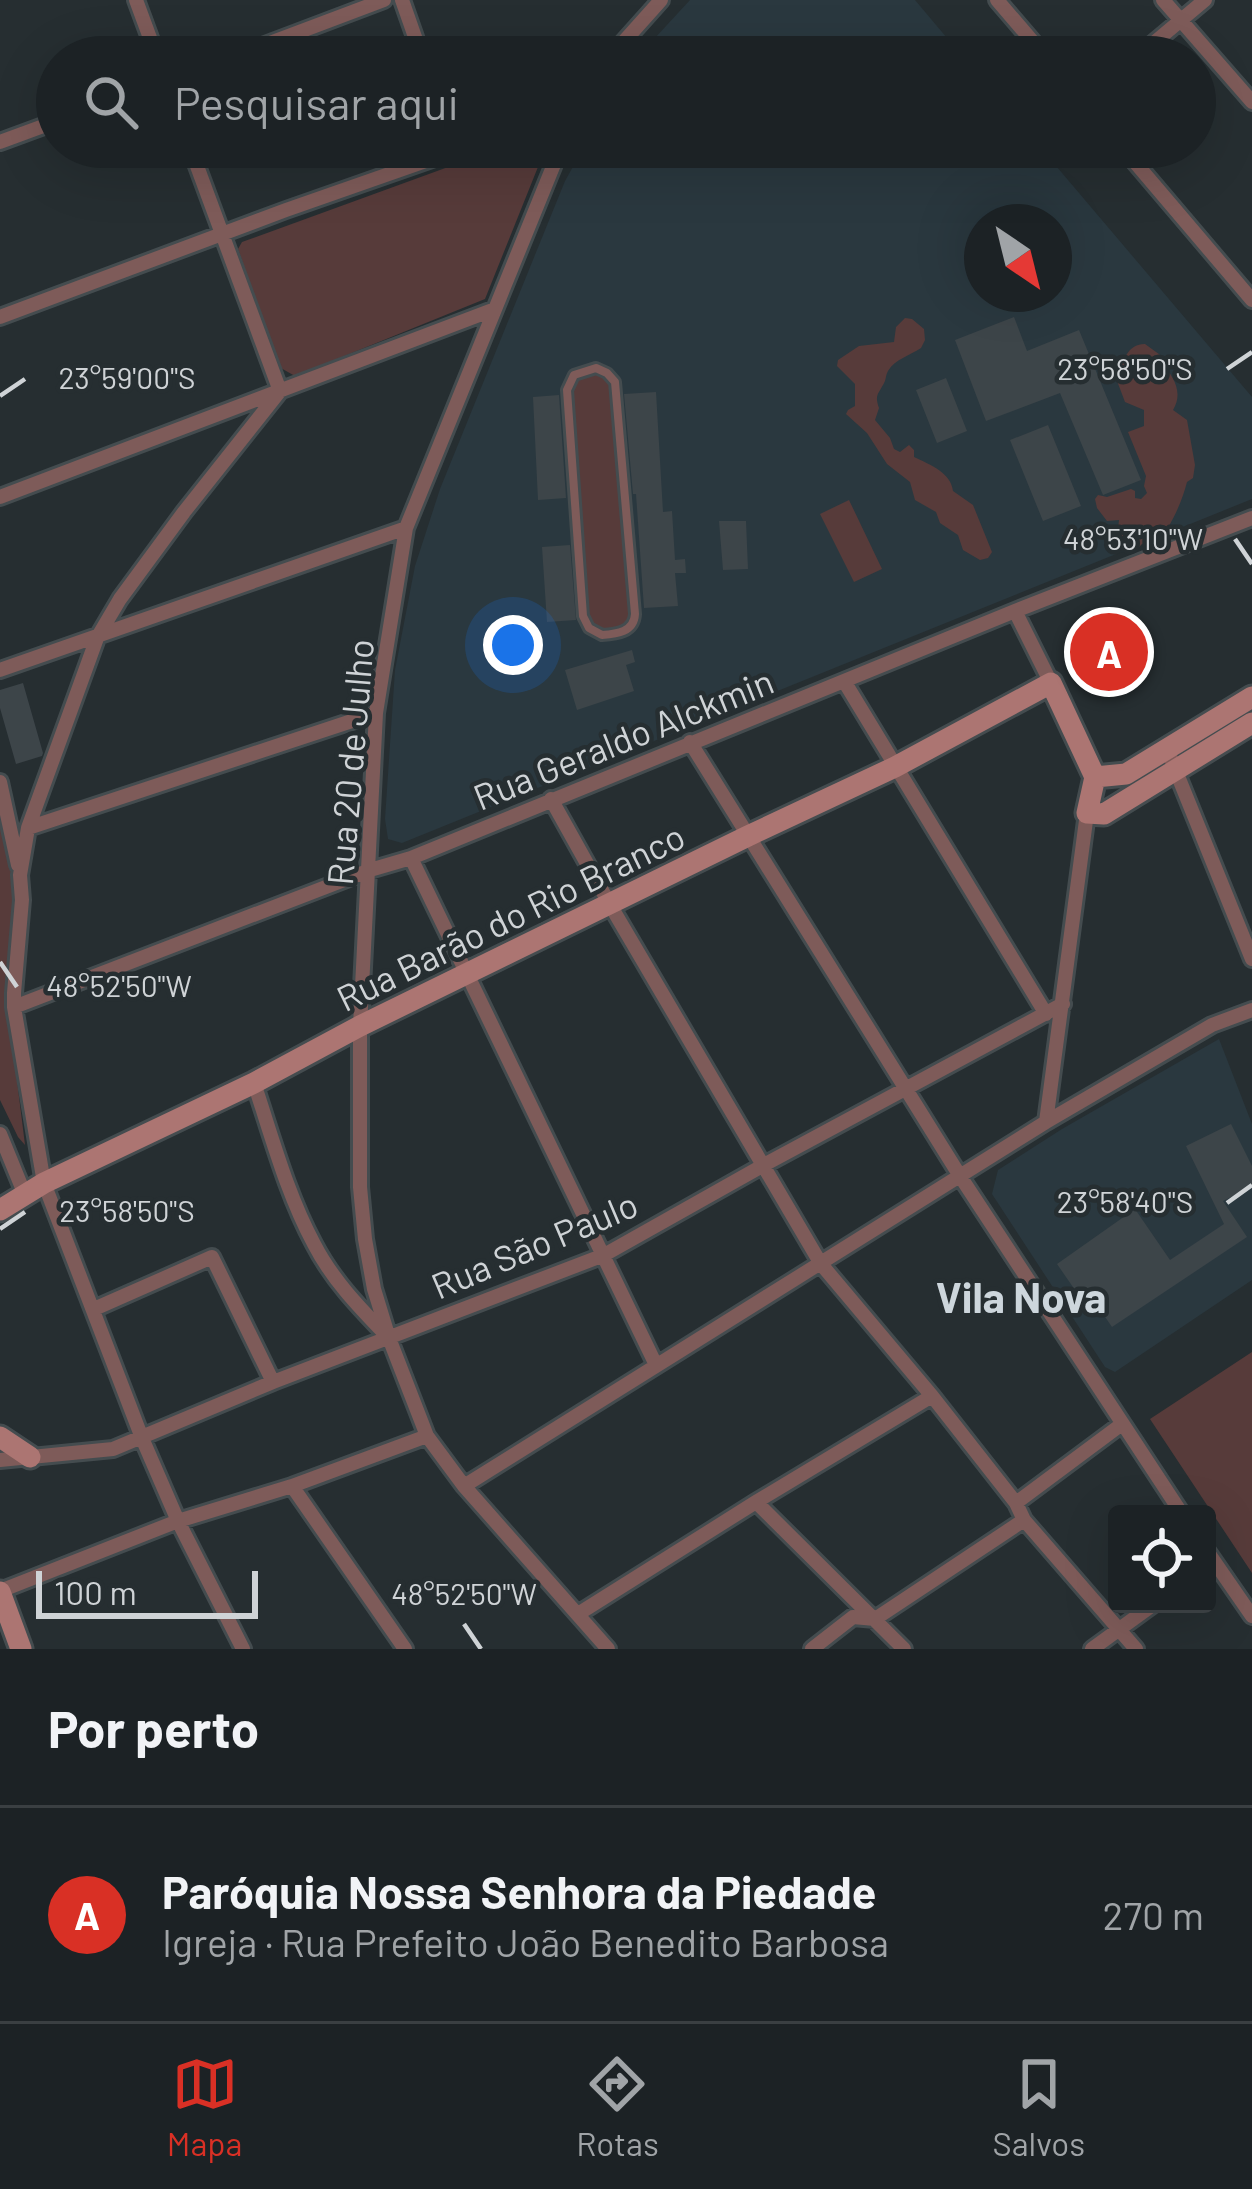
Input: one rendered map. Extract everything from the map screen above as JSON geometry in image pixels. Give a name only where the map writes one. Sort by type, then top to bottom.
[{"type":"street","points":[[136,0],[150,36]]},
{"type":"street","points":[[288,36],[384,0]]},
{"type":"street","points":[[402,0],[415,36]]},
{"type":"street","points":[[629,36],[662,0]]},
{"type":"street","points":[[998,0],[1028,36]]},
{"type":"street","points":[[1163,0],[1195,36]]},
{"type":"street","points":[[1162,36],[1204,0]]},
{"type":"street","points":[[1216,60],[1252,102]]},
{"type":"street","points":[[0,142],[36,129]]},
{"type":"street","points":[[197,168],[280,391]]},
{"type":"street","points":[[0,317],[404,168]]},
{"type":"street","name":"Rua 20 de Julho","points":[[552,168],[406,528],[376,713],[360,1026],[359,1145],[364,1239],[374,1289],[427,1436],[464,1486],[608,1649]]},
{"type":"street","points":[[1140,168],[1252,300]]},
{"type":"street","points":[[0,497],[495,309]]},
{"type":"street","points":[[20,875],[28,828],[97,638],[120,599],[280,391]]},
{"type":"street","name":"Rua Geraldo Alckmin","points":[[14,1007],[411,858],[1252,518]]},
{"type":"street","points":[[0,670],[406,528]]},
{"type":"street","points":[[1015,610],[1095,776],[1046,1122]]},
{"type":"street","points":[[844,681],[1046,1014]]},
{"type":"street","name":"Rua Barão do Rio Branco","points":[[0,1210],[360,1026],[895,767],[1051,683]]},
{"type":"street","points":[[1087,813],[1104,814],[1252,697]]},
{"type":"street","points":[[28,828],[376,713]]},
{"type":"street","points":[[1095,776],[1126,774],[1172,760],[1252,723]]},
{"type":"street","points":[[690,742],[960,1176],[1176,1505]]},
{"type":"street","points":[[1172,760],[1252,959]]},
{"type":"street","points":[[0,782],[20,875],[14,1007],[35,1189]]},
{"type":"street","points":[[551,799],[821,1264],[932,1396],[1016,1503],[1024,1520],[1136,1649]]},
{"type":"street","points":[[411,858],[656,1365]]},
{"type":"street","name":"Rua São Paulo","points":[[0,1460],[113,1450],[273,1382],[604,1255],[1063,1004]]},
{"type":"street","points":[[464,1486],[1046,1122],[1212,1025],[1252,1010]]},
{"type":"street","points":[[254,1083],[293,1200],[315,1247],[348,1296],[388,1338]]},
{"type":"street","points":[[0,1134],[35,1189],[94,1309],[178,1521],[243,1649]]},
{"type":"street","points":[[94,1309],[212,1257],[273,1382]]},
{"type":"street","points":[[578,1614],[932,1396]]},
{"type":"street","points":[[1016,1503],[1122,1424]]},
{"type":"street","points":[[21,1649],[0,1592],[178,1521],[292,1486],[427,1436]]},
{"type":"street","points":[[0,1437],[30,1457]]},
{"type":"street","points":[[292,1486],[405,1649]]},
{"type":"street","points":[[756,1502],[904,1649]]},
{"type":"street","points":[[812,1649],[853,1617],[875,1618],[1024,1520]]},
{"type":"street","points":[[1216,1569],[1252,1616]]},
{"type":"street","points":[[1092,1649],[1141,1613]]},
{"type":"lane","points":[[600,369],[615,382],[616,398],[634,622],[627,629],[602,635],[589,628],[583,616],[569,382],[582,371],[600,369]]},
{"type":"shaded area","points":[[690,0],[915,0],[945,36],[657,36]]},
{"type":"shaded area","points":[[445,168],[538,168],[485,299],[295,376],[279,367],[238,249],[242,242]]},
{"type":"shaded area","points":[[572,168],[1058,168],[1252,397],[1252,499],[402,843],[388,839],[385,819],[395,670],[415,566],[440,489]]},
{"type":"shaded area","points":[[905,318],[924,329],[925,340],[888,371],[877,397],[875,420],[894,449],[900,452],[909,445],[914,457],[939,470],[953,491],[973,505],[992,552],[988,558],[980,560],[963,550],[958,535],[940,523],[936,512],[915,500],[910,482],[887,464],[867,433],[846,414],[855,406],[855,384],[837,366],[838,360],[859,346],[894,342],[896,327]]},
{"type":"shaded area","points":[[1145,344],[1163,357],[1161,362],[1176,385],[1173,410],[1187,420],[1195,465],[1163,536],[1136,550],[1128,548],[1118,529],[1119,520],[1107,521],[1095,499],[1131,489],[1135,498],[1147,493],[1146,476],[1128,432],[1144,426],[1144,410],[1125,402],[1114,373],[1129,351]]},
{"type":"shaded area","points":[[600,371],[613,383],[632,621],[616,632],[595,631],[585,615],[569,390],[575,376]]},
{"type":"shaded area","points":[[849,500],[882,569],[854,582],[820,514]]},
{"type":"shaded area","points":[[0,814],[17,874],[7,1000],[25,1145],[0,1100]]},
{"type":"shaded area","points":[[1219,1039],[1252,1124],[1252,1280],[1115,1372],[1105,1367],[992,1194],[998,1170]]},
{"type":"shaded area","points":[[1252,1352],[1252,1573],[1216,1519],[1216,1505],[1207,1505],[1150,1419]]},
{"type":"building","points":[[1014,317],[1027,351],[1079,330],[1141,480],[1103,495],[1060,393],[986,421],[955,340]]},
{"type":"building","points":[[946,378],[967,431],[937,443],[916,390]]},
{"type":"building","points":[[656,392],[663,512],[672,511],[675,560],[685,559],[686,573],[675,573],[678,606],[644,608],[624,394]]},
{"type":"building","points":[[559,395],[566,498],[538,500],[533,397]]},
{"type":"building","points":[[1048,425],[1081,506],[1043,521],[1010,440]]},
{"type":"building","points":[[719,521],[746,521],[748,569],[723,570]]},
{"type":"building","points":[[570,545],[576,620],[547,622],[542,547]]},
{"type":"building","points":[[1123,620],[1143,656],[1094,685],[1075,647]]},
{"type":"building","points":[[632,650],[635,662],[626,665],[634,691],[577,710],[565,670]]},
{"type":"building","points":[[23,683],[43,753],[16,764],[0,708],[0,690]]},
{"type":"building","points":[[1231,1124],[1252,1166],[1252,1187],[1223,1201],[1247,1237],[1112,1327],[1092,1298],[1084,1303],[1057,1264],[1135,1209],[1170,1260],[1224,1224],[1186,1146]]},
{"type":"place","name":"Paróquia Nossa Senhora da Piedade","points":[[1109,652]]},
{"type":"district","name":"Vila Nova","points":[[1021,1296]]}]
